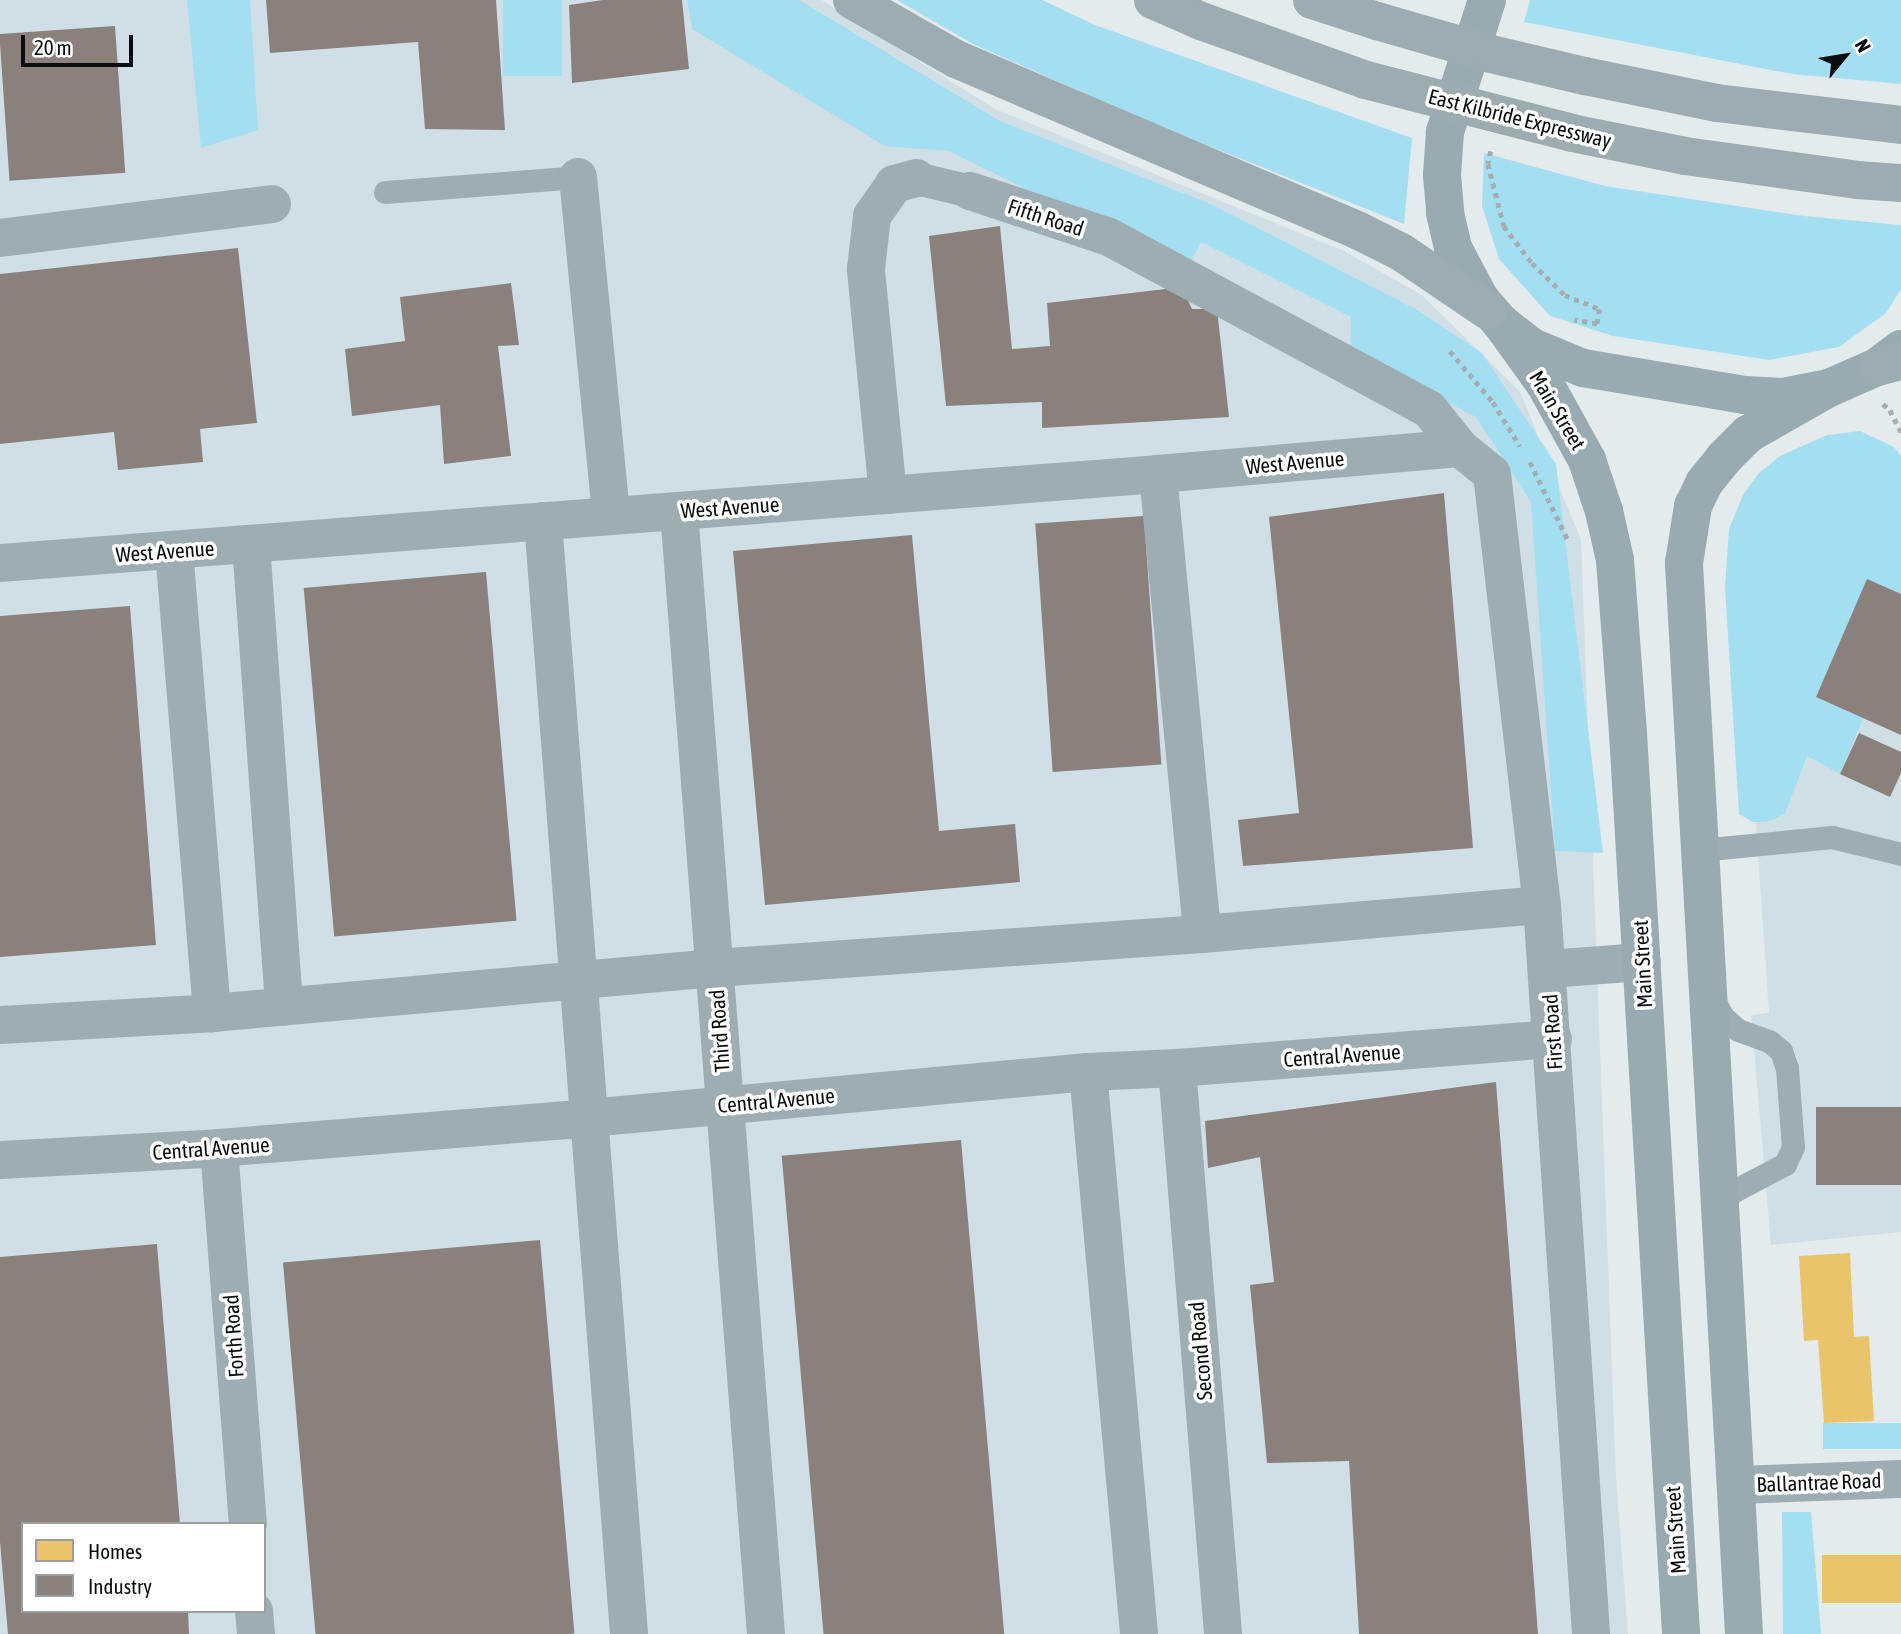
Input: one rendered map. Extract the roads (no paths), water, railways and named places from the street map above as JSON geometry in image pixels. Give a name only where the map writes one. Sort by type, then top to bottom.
[{"type":"highway","points":[[852,0],[956,59],[1359,231],[1401,252],[1495,317]]},
{"type":"highway","name":"East Kilbride Expressway","points":[[1153,0],[1201,21],[1366,80],[1572,133],[1685,156],[1857,180],[1901,183]]},
{"type":"highway","points":[[1312,0],[1491,54],[1586,76],[1717,103],[1884,124]]},
{"type":"main road","name":"Main Street","points":[[1487,0],[1445,131],[1442,175],[1445,213],[1453,248],[1465,275],[1570,426],[1587,460],[1610,536],[1620,599],[1681,1634]]},
{"type":"main road","points":[[1495,317],[1532,346],[1583,368],[1745,395],[1783,397],[1829,388]]},
{"type":"main road","points":[[1744,1634],[1684,594],[1686,534],[1693,506],[1704,483],[1748,433],[1829,388],[1893,359]]},
{"type":"street","points":[[578,177],[611,515]]},
{"type":"street","name":"Fifth Road","points":[[888,495],[866,268],[872,216],[894,184],[916,177],[970,191],[1109,237],[1429,409],[1460,447]]},
{"type":"street","points":[[0,238],[272,204]]},
{"type":"street","name":"West Avenue","points":[[0,564],[1158,474],[1460,447]]},
{"type":"street","name":"First Road","points":[[1460,447],[1492,474],[1542,905],[1591,1634]]},
{"type":"street","points":[[1158,474],[1202,934]]},
{"type":"street","name":"Third Road","points":[[679,511],[765,1634]]},
{"type":"street","points":[[543,521],[628,1634]]},
{"type":"street","points":[[251,544],[284,1007]]},
{"type":"street","points":[[174,550],[212,1013]]},
{"type":"street","points":[[0,1025],[212,1013],[715,968],[1202,934],[1542,905]]},
{"type":"street","points":[[1548,969],[1642,962]]},
{"type":"street","name":"Central Avenue","points":[[0,1160],[219,1148],[589,1118],[1088,1072],[1177,1068],[1553,1039]]},
{"type":"street","name":"Second Road","points":[[1177,1068],[1223,1634]]},
{"type":"street","points":[[1088,1072],[1139,1634]]},
{"type":"street","name":"Forth Road","points":[[219,1148],[248,1522]]},
{"type":"street","name":"Ballantrae Road","points":[[1737,1485],[1901,1479]]},
{"type":"street","points":[[254,1613],[256,1634]]},
{"type":"lane","points":[[385,192],[578,177]]},
{"type":"lane","points":[[1700,850],[1832,837],[1901,854]]},
{"type":"lane","points":[[1708,991],[1723,1017],[1738,1030],[1769,1041],[1781,1051],[1787,1068],[1793,1147],[1785,1164],[1732,1192],[1720,1205]]}]
